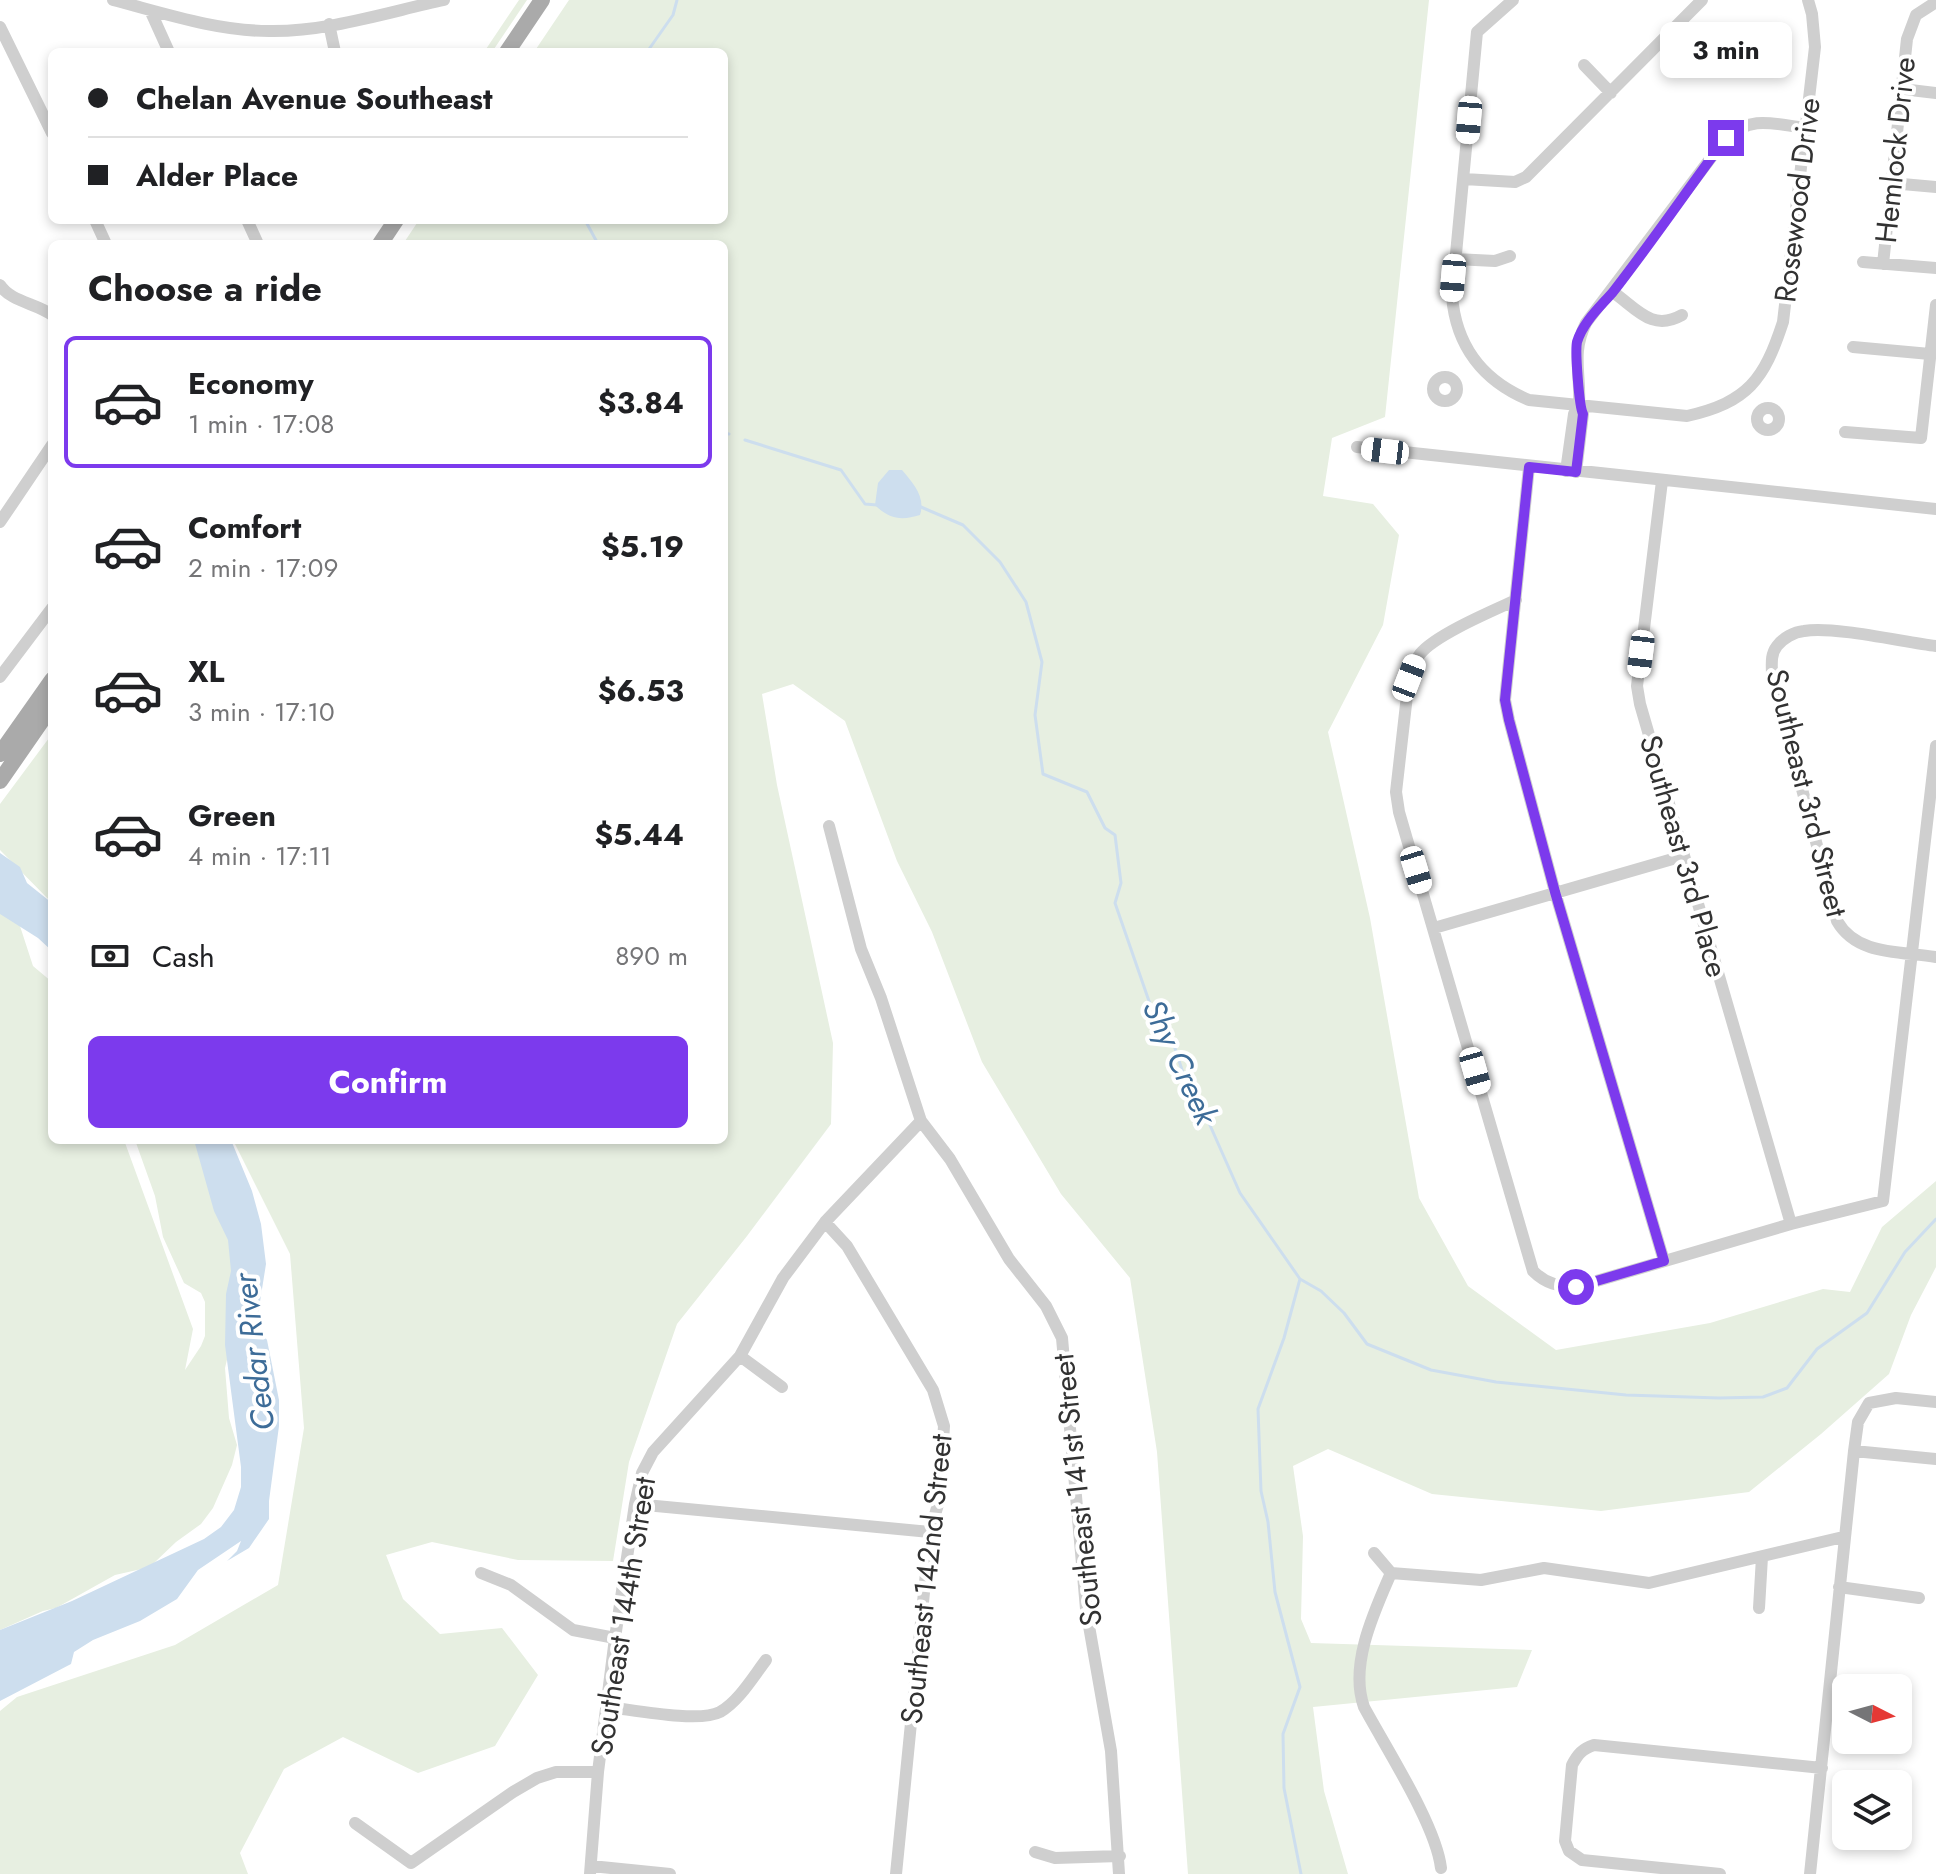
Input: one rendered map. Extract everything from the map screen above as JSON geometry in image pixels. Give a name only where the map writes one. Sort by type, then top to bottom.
[{"type":"main road","points":[[510,48],[542,0]]},
{"type":"main road","points":[[0,754],[48,686]]},
{"type":"main road","points":[[0,781],[48,712]]},
{"type":"street","points":[[113,0],[214,24],[268,32],[329,24],[444,0]]},
{"type":"street","points":[[1513,0],[1477,32],[1452,296],[1453,314],[1460,336],[1475,363],[1491,379],[1529,400],[1687,416],[1709,411],[1747,391],[1761,411]]},
{"type":"street","points":[[1464,179],[1515,182],[1526,177],[1702,0]]},
{"type":"street","name":"Rosewood Drive","points":[[1747,391],[1774,349],[1783,322],[1815,47],[1808,0]]},
{"type":"street","name":"Hemlock Drive","points":[[1883,264],[1910,25],[1923,8],[1936,2]]},
{"type":"street","points":[[150,10],[167,48]]},
{"type":"street","points":[[329,24],[334,48]]},
{"type":"street","points":[[0,27],[48,125]]},
{"type":"street","points":[[1584,65],[1611,93]]},
{"type":"street","points":[[1902,89],[1936,93]]},
{"type":"street","points":[[1571,471],[1583,414],[1579,406],[1576,345],[1586,323],[1613,292],[1726,138],[1737,128],[1750,123],[1805,128]]},
{"type":"street","points":[[1891,183],[1936,187]]},
{"type":"street","points":[[1455,259],[1495,261],[1510,256]]},
{"type":"street","points":[[1863,262],[1936,268]]},
{"type":"street","points":[[2,292],[48,312]]},
{"type":"street","points":[[1613,292],[1655,322],[1668,323],[1682,315]]},
{"type":"street","points":[[1845,432],[1921,438],[1936,305]]},
{"type":"street","points":[[1853,347],[1930,354]]},
{"type":"street","points":[[1453,380],[1475,363]]},
{"type":"street","points":[[1357,447],[1936,509]]},
{"type":"street","points":[[0,522],[48,451]]},
{"type":"street","points":[[1529,467],[1505,700],[1555,892],[1664,1261]]},
{"type":"street","name":"Southeast 3rd Place","points":[[1662,481],[1637,686],[1640,704],[1791,1224]]},
{"type":"street","points":[[1516,600],[1470,621],[1423,651],[1409,678],[1396,792],[1399,812],[1533,1271],[1542,1281],[1556,1286],[1576,1287],[1791,1224],[1883,1201],[1936,746]]},
{"type":"street","points":[[0,677],[48,613]]},
{"type":"street","name":"Southeast 3rd Street","points":[[1936,646],[1805,630],[1789,635],[1778,644],[1772,656],[1772,676],[1837,921],[1844,934],[1867,948],[1936,957]]},
{"type":"street","name":"Southeast 141st Street","points":[[829,826],[861,949],[881,998],[921,1121],[950,1159],[1009,1259],[1046,1306],[1062,1338],[1086,1609],[1111,1751],[1119,1874]]},
{"type":"street","points":[[1434,928],[1683,856]]},
{"type":"street","name":"Southeast 144th Street","points":[[591,1870],[598,1772],[615,1638],[642,1473],[653,1452],[740,1356],[783,1278],[825,1222],[921,1121]]},
{"type":"street","name":"Southeast 142nd Street","points":[[825,1222],[847,1246],[933,1390],[944,1426],[939,1501],[930,1532],[896,1874]]},
{"type":"street","points":[[740,1356],[782,1387]]},
{"type":"street","points":[[1810,1874],[1843,1537],[1858,1422],[1869,1403],[1896,1398],[1936,1402]]},
{"type":"street","points":[[1854,1451],[1936,1459]]},
{"type":"street","points":[[635,1504],[930,1532]]},
{"type":"street","points":[[1374,1553],[1391,1573],[1481,1580],[1544,1568],[1649,1583],[1843,1537]]},
{"type":"street","points":[[1759,1608],[1762,1557]]},
{"type":"street","points":[[481,1573],[511,1585],[573,1630],[615,1638]]},
{"type":"street","points":[[1391,1573],[1365,1643],[1357,1682],[1358,1692],[1411,1793],[1432,1839],[1441,1868]]},
{"type":"street","points":[[1839,1587],[1919,1598]]},
{"type":"street","points":[[608,1707],[706,1718],[723,1711],[766,1660]]},
{"type":"street","points":[[1720,1874],[1582,1860],[1569,1851],[1565,1841],[1572,1765],[1584,1748],[1594,1745],[1822,1768]]},
{"type":"street","points":[[355,1823],[408,1869],[537,1778],[556,1772],[598,1772]]},
{"type":"street","points":[[1035,1852],[1055,1858],[1120,1856]]},
{"type":"street","points":[[591,1870],[670,1874]]},
{"type":"shaded area","points":[[519,0],[527,0],[495,48],[487,48]]},
{"type":"shaded area","points":[[569,0],[1429,0],[1385,417],[1332,438],[1323,496],[1373,504],[1399,535],[1383,625],[1328,732],[1370,918],[1419,1198],[1468,1286],[1556,1350],[1710,1323],[1823,1289],[1850,1292],[1882,1227],[1936,1181],[1936,1267],[1911,1315],[1889,1374],[1749,1492],[1601,1511],[1432,1494],[1328,1449],[1293,1466],[1303,1536],[1301,1619],[1311,1643],[1532,1650],[1517,1687],[1313,1707],[1324,1791],[1348,1874],[1188,1874],[1157,1452],[1130,1278],[1061,1194],[982,1062],[932,932],[897,861],[845,721],[793,684],[762,694],[777,785],[833,1043],[831,1124],[677,1324],[629,1462],[613,1561],[518,1560],[432,1542],[386,1555],[403,1599],[440,1634],[502,1628],[538,1675],[495,1746],[418,1773],[343,1737],[284,1769],[240,1853],[248,1874],[0,1874],[0,1711],[17,1697],[175,1645],[278,1585],[304,1428],[290,1254],[235,1144],[728,1144],[728,240],[406,240],[416,224],[728,224],[728,48],[537,48]]},
{"type":"shaded area","points":[[48,739],[48,899],[0,850],[0,804]]},
{"type":"shaded area","points":[[0,893],[19,923],[33,966],[48,979],[48,1144],[125,1144],[193,1329],[185,1370],[205,1336],[205,1302],[201,1293],[184,1283],[163,1237],[155,1196],[136,1144],[200,1144],[235,1220],[230,1347],[225,1368],[229,1418],[237,1445],[232,1465],[213,1508],[201,1524],[154,1563],[146,1568],[115,1575],[56,1608],[0,1630]]},
{"type":"water","points":[[889,470],[902,470],[914,485],[920,496],[920,515],[896,518],[875,505],[878,483]]},
{"type":"water","points":[[0,853],[20,867],[27,883],[48,900],[48,947],[0,914]]},
{"type":"water","name":"Cedar River","points":[[195,1144],[233,1144],[252,1191],[261,1224],[266,1264],[258,1327],[267,1340],[279,1400],[269,1519],[249,1548],[227,1561],[237,1551],[241,1541],[198,1570],[177,1599],[140,1621],[93,1640],[74,1652],[71,1664],[0,1701],[0,1630],[72,1601],[204,1539],[221,1527],[234,1510],[241,1487],[241,1467],[225,1345],[226,1294],[231,1271],[228,1240],[214,1211]]},
{"type":"waterway","name":"Shy Creek","points":[[650,48],[673,15],[677,0]]},
{"type":"waterway","name":"Shy Creek","points":[[587,224],[596,240]]},
{"type":"waterway","name":"Shy Creek","points":[[745,440],[841,470],[865,504],[877,505]]},
{"type":"waterway","name":"Shy Creek","points":[[921,507],[963,525],[1000,562],[1026,602],[1042,662],[1035,715],[1043,774],[1087,792],[1105,828],[1115,835],[1121,883],[1115,903],[1150,1004],[1172,1039],[1193,1104],[1209,1123],[1240,1193],[1300,1279],[1284,1338],[1258,1409],[1261,1491],[1268,1522],[1275,1592],[1300,1687],[1283,1734],[1284,1788],[1301,1874]]},
{"type":"waterway","points":[[1300,1279],[1321,1291],[1344,1313],[1367,1344],[1431,1370],[1496,1382],[1626,1395],[1763,1397],[1787,1388],[1817,1349],[1867,1313],[1905,1252],[1936,1219]]},
{"type":"route","points":[[1576,1287],[1664,1261],[1555,892],[1505,700],[1529,467],[1576,472],[1583,414],[1579,406],[1576,345],[1580,336],[1586,323],[1613,292],[1726,138]]}]
